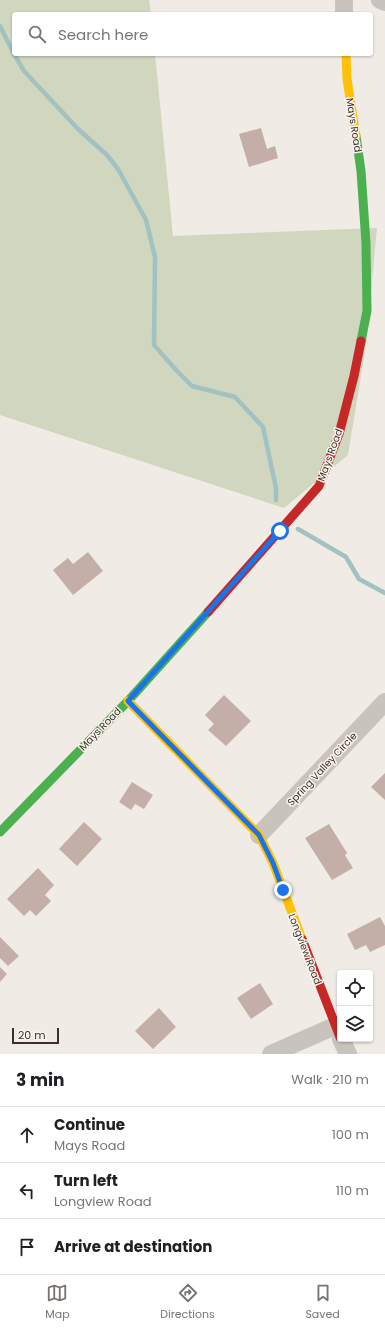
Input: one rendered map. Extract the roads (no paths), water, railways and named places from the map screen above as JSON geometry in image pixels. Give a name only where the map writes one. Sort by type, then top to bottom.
[{"type":"street","points":[[344,0],[344,12]]},
{"type":"street","points":[[380,0],[385,2]]},
{"type":"street","name":"Mays Road","points":[[0,832],[128,701],[319,486],[339,434],[354,376],[367,311],[366,243],[361,178],[347,79],[346,56]]},
{"type":"street","name":"Longview Road","points":[[128,701],[259,835],[273,863],[337,1029]]},
{"type":"street","name":"Spring Valley Circle","points":[[259,835],[385,702]]},
{"type":"street","points":[[271,1054],[337,1035]]},
{"type":"street","name":"Longview Road","points":[[343,1042],[348,1054]]},
{"type":"waterway","points":[[0,26],[12,50]]},
{"type":"waterway","points":[[15,56],[24,71],[78,129],[107,155],[118,169],[146,220],[155,257],[154,345],[192,386],[235,397],[263,427],[276,488],[276,500]]},
{"type":"waterway","points":[[298,529],[346,557],[359,579],[385,593]]}]
